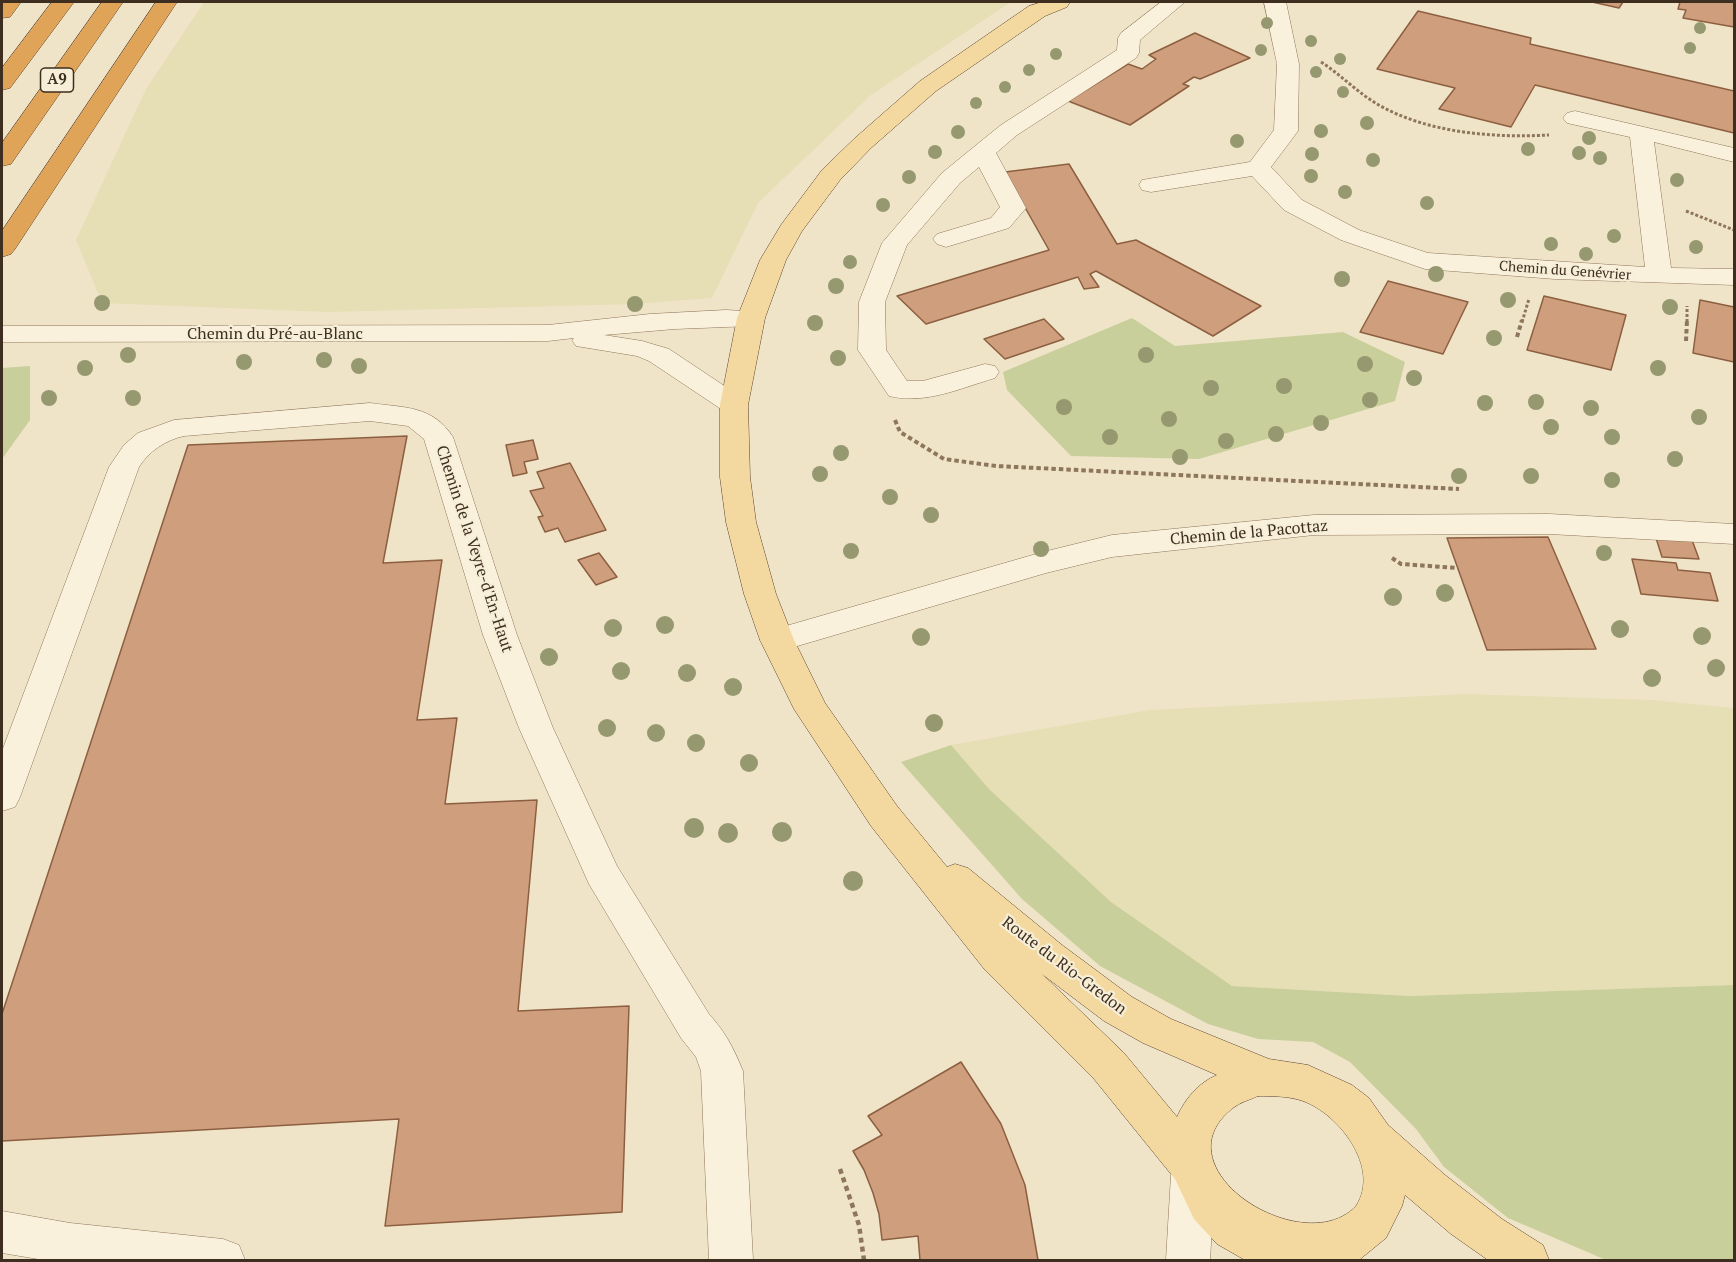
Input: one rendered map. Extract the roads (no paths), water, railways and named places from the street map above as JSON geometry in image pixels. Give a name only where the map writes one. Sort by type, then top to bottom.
[{"type":"highway","points":[[2,12],[10,2]]},
{"type":"highway","name":"A9","points":[[2,83],[63,2]]},
{"type":"highway","name":"A9","points":[[2,159],[112,2]]},
{"type":"highway","points":[[2,249],[166,2]]},
{"type":"main road","name":"Route du Rio-Gredon","points":[[1047,5],[927,86],[831,175],[790,230],[773,260],[752,318],[734,405],[735,477],[741,522],[752,568],[777,640],[810,709],[884,816],[999,958],[1109,1066],[1192,1171]]},
{"type":"main road","name":"Route du Rio-Gredon","points":[[884,816],[998,916],[1118,1009],[1157,1031],[1268,1078]]},
{"type":"main road","points":[[1375,1139],[1382,1156],[1385,1174],[1385,1190],[1381,1207],[1373,1222],[1332,1256],[1291,1254],[1258,1245],[1243,1236],[1217,1215],[1199,1189],[1192,1171],[1190,1143],[1192,1131],[1210,1100],[1230,1086],[1243,1082],[1268,1078],[1286,1078],[1304,1082],[1337,1098],[1352,1110],[1375,1139],[1452,1210],[1497,1243],[1527,1260]]},
{"type":"street","points":[[985,372],[924,390],[899,390],[872,350],[872,302],[895,243],[951,178],[1009,130],[1128,53],[1129,38],[1174,2]]},
{"type":"street","points":[[1151,185],[1258,168],[1286,131],[1288,64],[1275,2]]},
{"type":"street","points":[[1586,120],[1734,155]]},
{"type":"street","points":[[1641,132],[1659,276]]},
{"type":"street","points":[[959,242],[1000,223],[1013,208],[983,151]]},
{"type":"street","name":"Chemin du Genévrier","points":[[1258,168],[1293,205],[1350,235],[1425,261],[1539,270],[1734,277]]},
{"type":"street","name":"Chemin du Pré-au-Blanc","points":[[2,334],[548,333],[598,326],[693,319],[752,318]]},
{"type":"street","name":"Chemin du Pré-au-Blanc","points":[[548,333],[642,349],[659,355],[734,405]]},
{"type":"street","name":"Chemin de la Veyre-d'En-Haut","points":[[2,797],[131,453],[168,429],[370,412],[416,418],[438,437],[500,635],[536,728],[602,873],[695,1026],[713,1047],[722,1071],[731,1260]]},
{"type":"street","name":"Chemin de la Pacottaz","points":[[777,640],[1043,563],[1124,545],[1314,525],[1549,524],[1734,534]]},
{"type":"street","points":[[1188,1260],[1192,1171]]},
{"type":"street","points":[[2,1232],[70,1244],[223,1260]]}]
